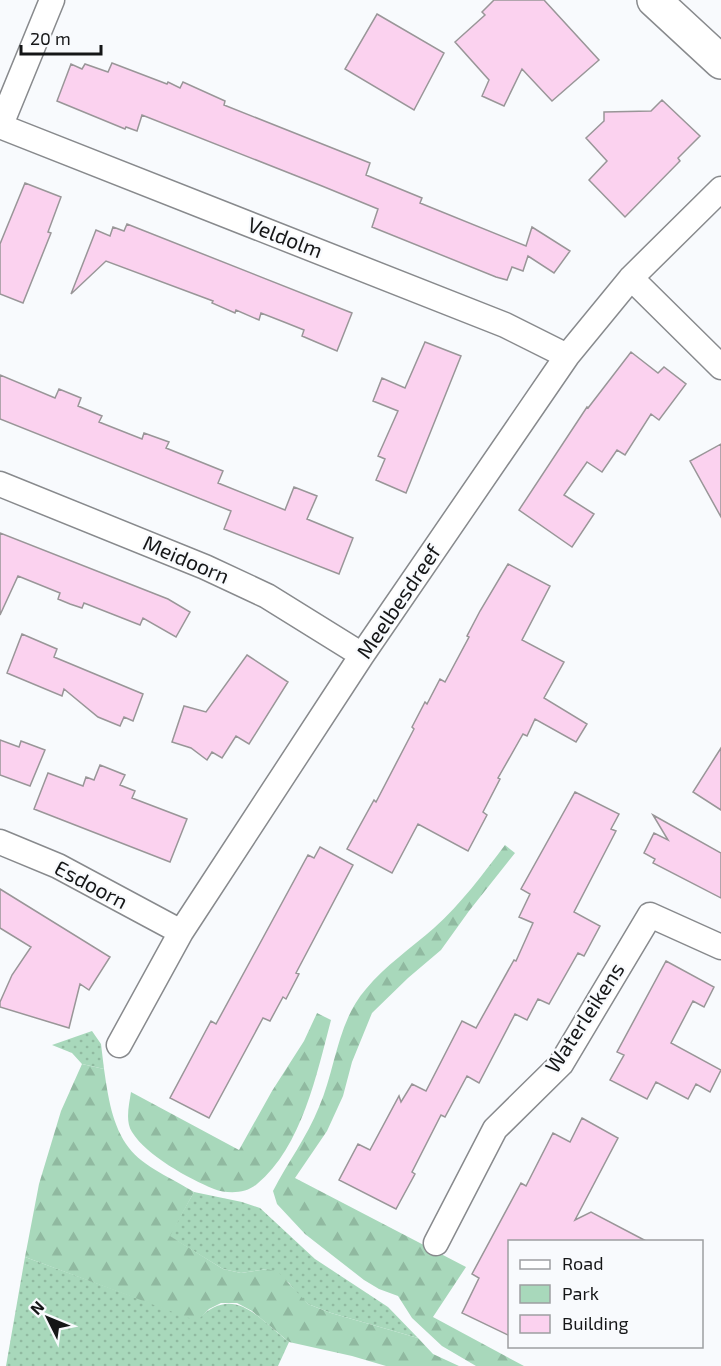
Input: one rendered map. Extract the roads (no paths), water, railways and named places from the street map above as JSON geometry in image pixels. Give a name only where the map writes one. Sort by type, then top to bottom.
[{"type":"street","points":[[0,127],[52,0]]},
{"type":"street","points":[[654,0],[721,62]]},
{"type":"street","name":"Veldolm","points":[[0,127],[505,325],[567,356]]},
{"type":"street","name":"Meelbesdreef","points":[[119,1045],[181,932],[363,655],[567,356],[631,278],[721,189]]},
{"type":"street","points":[[631,278],[721,367]]},
{"type":"street","name":"Meidoorn","points":[[0,484],[205,567],[267,596],[363,655]]},
{"type":"street","name":"Esdoorn","points":[[0,842],[58,866],[181,932]]},
{"type":"street","name":"Waterleikens","points":[[436,1243],[495,1129],[561,1064],[650,915],[721,947]]}]
